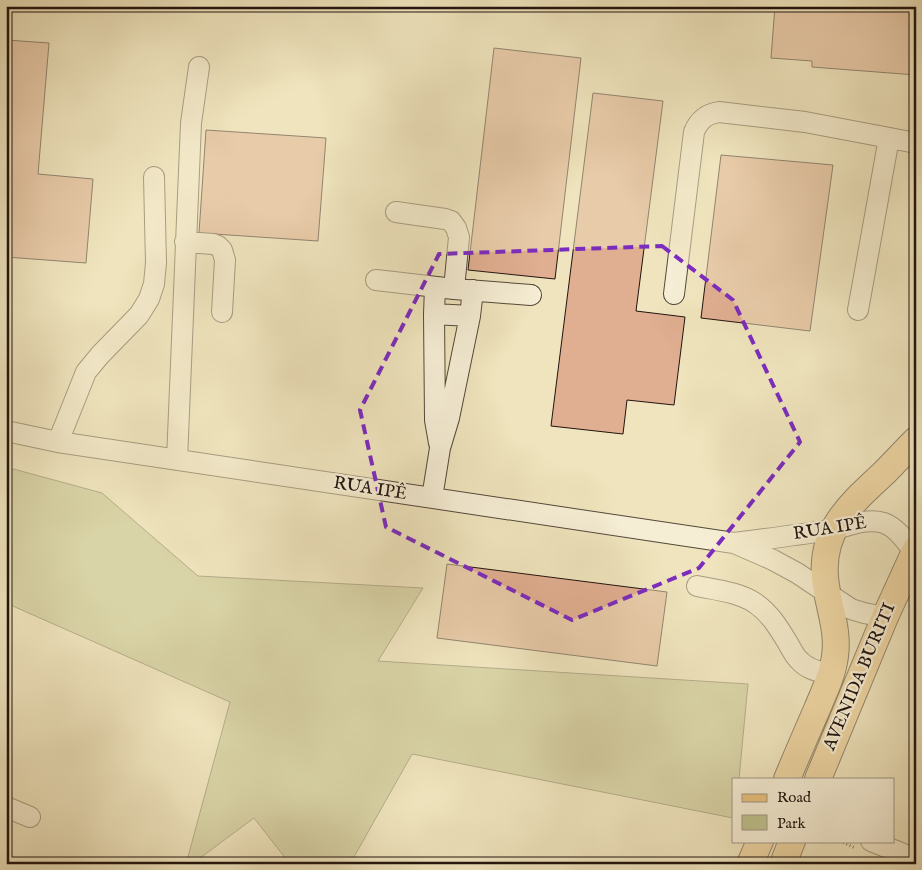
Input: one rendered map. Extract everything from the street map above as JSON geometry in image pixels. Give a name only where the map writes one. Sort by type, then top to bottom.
[{"type":"main road","name":"AVENIDA BURITI","points":[[787,778],[831,675],[835,657],[836,642],[833,617],[826,592],[825,571],[826,553],[834,529],[856,498],[916,440]]},
{"type":"main road","name":"AVENIDA BURITI","points":[[818,778],[885,617],[913,563]]},
{"type":"main road","points":[[750,864],[760,842]]},
{"type":"main road","points":[[783,864],[792,842]]},
{"type":"street","points":[[177,460],[191,123],[199,67]]},
{"type":"street","points":[[674,294],[694,132],[697,125],[709,114],[719,112],[804,122],[916,142]]},
{"type":"street","points":[[858,310],[889,138]]},
{"type":"street","points":[[58,442],[86,372],[138,315],[149,299],[154,284],[156,263],[154,177]]},
{"type":"street","points":[[396,212],[450,221],[456,228],[458,237],[454,289],[434,314],[435,420],[440,448]]},
{"type":"street","points":[[186,242],[213,244],[222,250],[225,260],[222,312]]},
{"type":"street","points":[[376,280],[531,295]]},
{"type":"street","points":[[432,498],[440,448],[449,418],[470,316],[454,289]]},
{"type":"street","points":[[434,314],[470,316]]},
{"type":"street","name":"RUA IPÊ","points":[[6,431],[58,442],[734,543],[797,573],[851,609],[885,617]]},
{"type":"street","name":"RUA IPÊ","points":[[734,543],[834,529],[872,521],[890,526],[897,532],[913,563]]},
{"type":"street","points":[[697,586],[731,593],[755,603],[775,623],[799,661],[814,670],[831,675]]},
{"type":"street","points":[[6,807],[30,817]]},
{"type":"street","points":[[874,842],[916,859]]},
{"type":"highlighted area","points":[[662,246],[733,300],[800,442],[699,568],[572,620],[386,527],[360,410],[439,254]]},
{"type":"green space","points":[[6,467],[102,493],[198,576],[423,588],[378,661],[748,684],[739,778],[732,778],[732,818],[412,754],[350,864],[290,864],[254,818],[192,864],[186,864],[230,702],[6,603]]},
{"type":"building","points":[[775,6],[916,6],[916,75],[812,67],[812,61],[771,58]]},
{"type":"building","points":[[6,40],[49,43],[38,174],[93,179],[86,263],[6,257]]},
{"type":"building","points":[[494,48],[581,58],[555,279],[468,270]]},
{"type":"building","points":[[593,93],[663,101],[636,311],[685,317],[674,405],[627,400],[623,434],[551,426]]},
{"type":"building","points":[[206,130],[326,138],[318,241],[199,233]]},
{"type":"building","points":[[721,155],[833,165],[810,331],[701,318]]},
{"type":"building","points":[[447,564],[667,592],[657,666],[437,638]]}]
